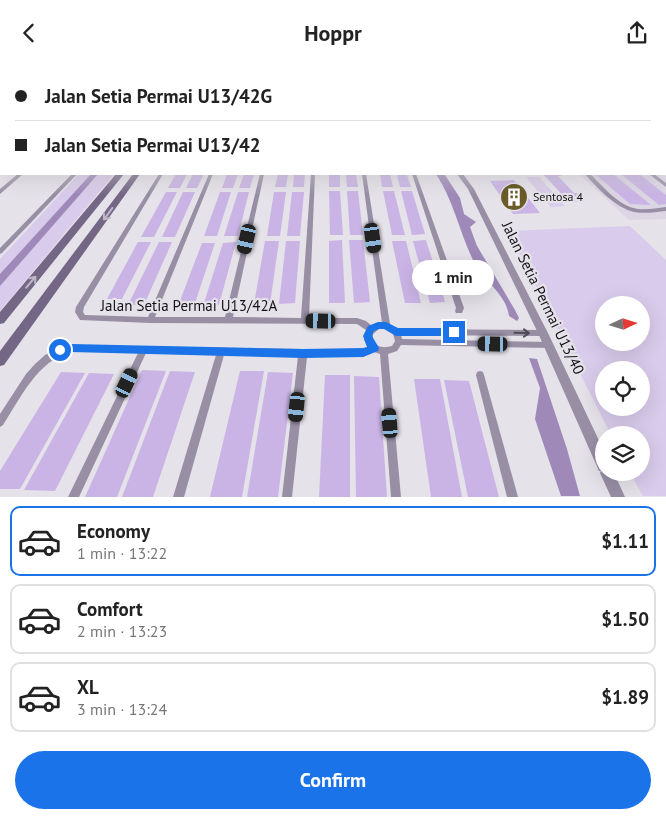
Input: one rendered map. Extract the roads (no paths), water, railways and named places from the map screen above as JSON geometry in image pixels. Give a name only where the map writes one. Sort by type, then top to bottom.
[{"type":"main road","points":[[0,320],[119,175]]},
{"type":"main road","points":[[0,361],[135,175]]},
{"type":"street","points":[[0,192],[20,175]]},
{"type":"street","points":[[0,252],[74,175]]},
{"type":"street","name":"Jalan Setia Permai U13/42A","points":[[160,175],[79,312],[83,318],[150,321],[357,321],[371,329]]},
{"type":"street","points":[[150,321],[211,175]]},
{"type":"street","points":[[228,321],[262,175]]},
{"type":"street","points":[[305,321],[313,175]]},
{"type":"street","points":[[364,175],[386,326]]},
{"type":"street","points":[[414,175],[460,308],[459,311]]},
{"type":"street","name":"Jalan Setia Permai U13/40","points":[[461,175],[471,189],[543,333],[595,447]]},
{"type":"street","points":[[588,175],[620,204],[630,209],[641,211],[666,209]]},
{"type":"street","points":[[652,175],[666,185]]},
{"type":"street","points":[[399,342],[394,349],[384,351],[374,348],[368,341],[368,336],[371,329],[378,326],[386,326],[396,332],[543,333]]},
{"type":"street","points":[[396,332],[399,342]]},
{"type":"street","points":[[454,332],[456,343]]},
{"type":"street","points":[[399,342],[548,345]]},
{"type":"street","points":[[0,422],[41,362],[60,350],[71,348],[363,353],[374,348]]},
{"type":"street","points":[[73,497],[143,350]]},
{"type":"street","points":[[384,351],[396,497]]},
{"type":"street","points":[[178,497],[221,352]]},
{"type":"street","points":[[287,497],[303,353]]},
{"type":"street","points":[[480,375],[513,497]]},
{"type":"street","points":[[611,481],[618,497]]},
{"type":"place","name":"Sentosa 4","points":[[514,197]]}]
